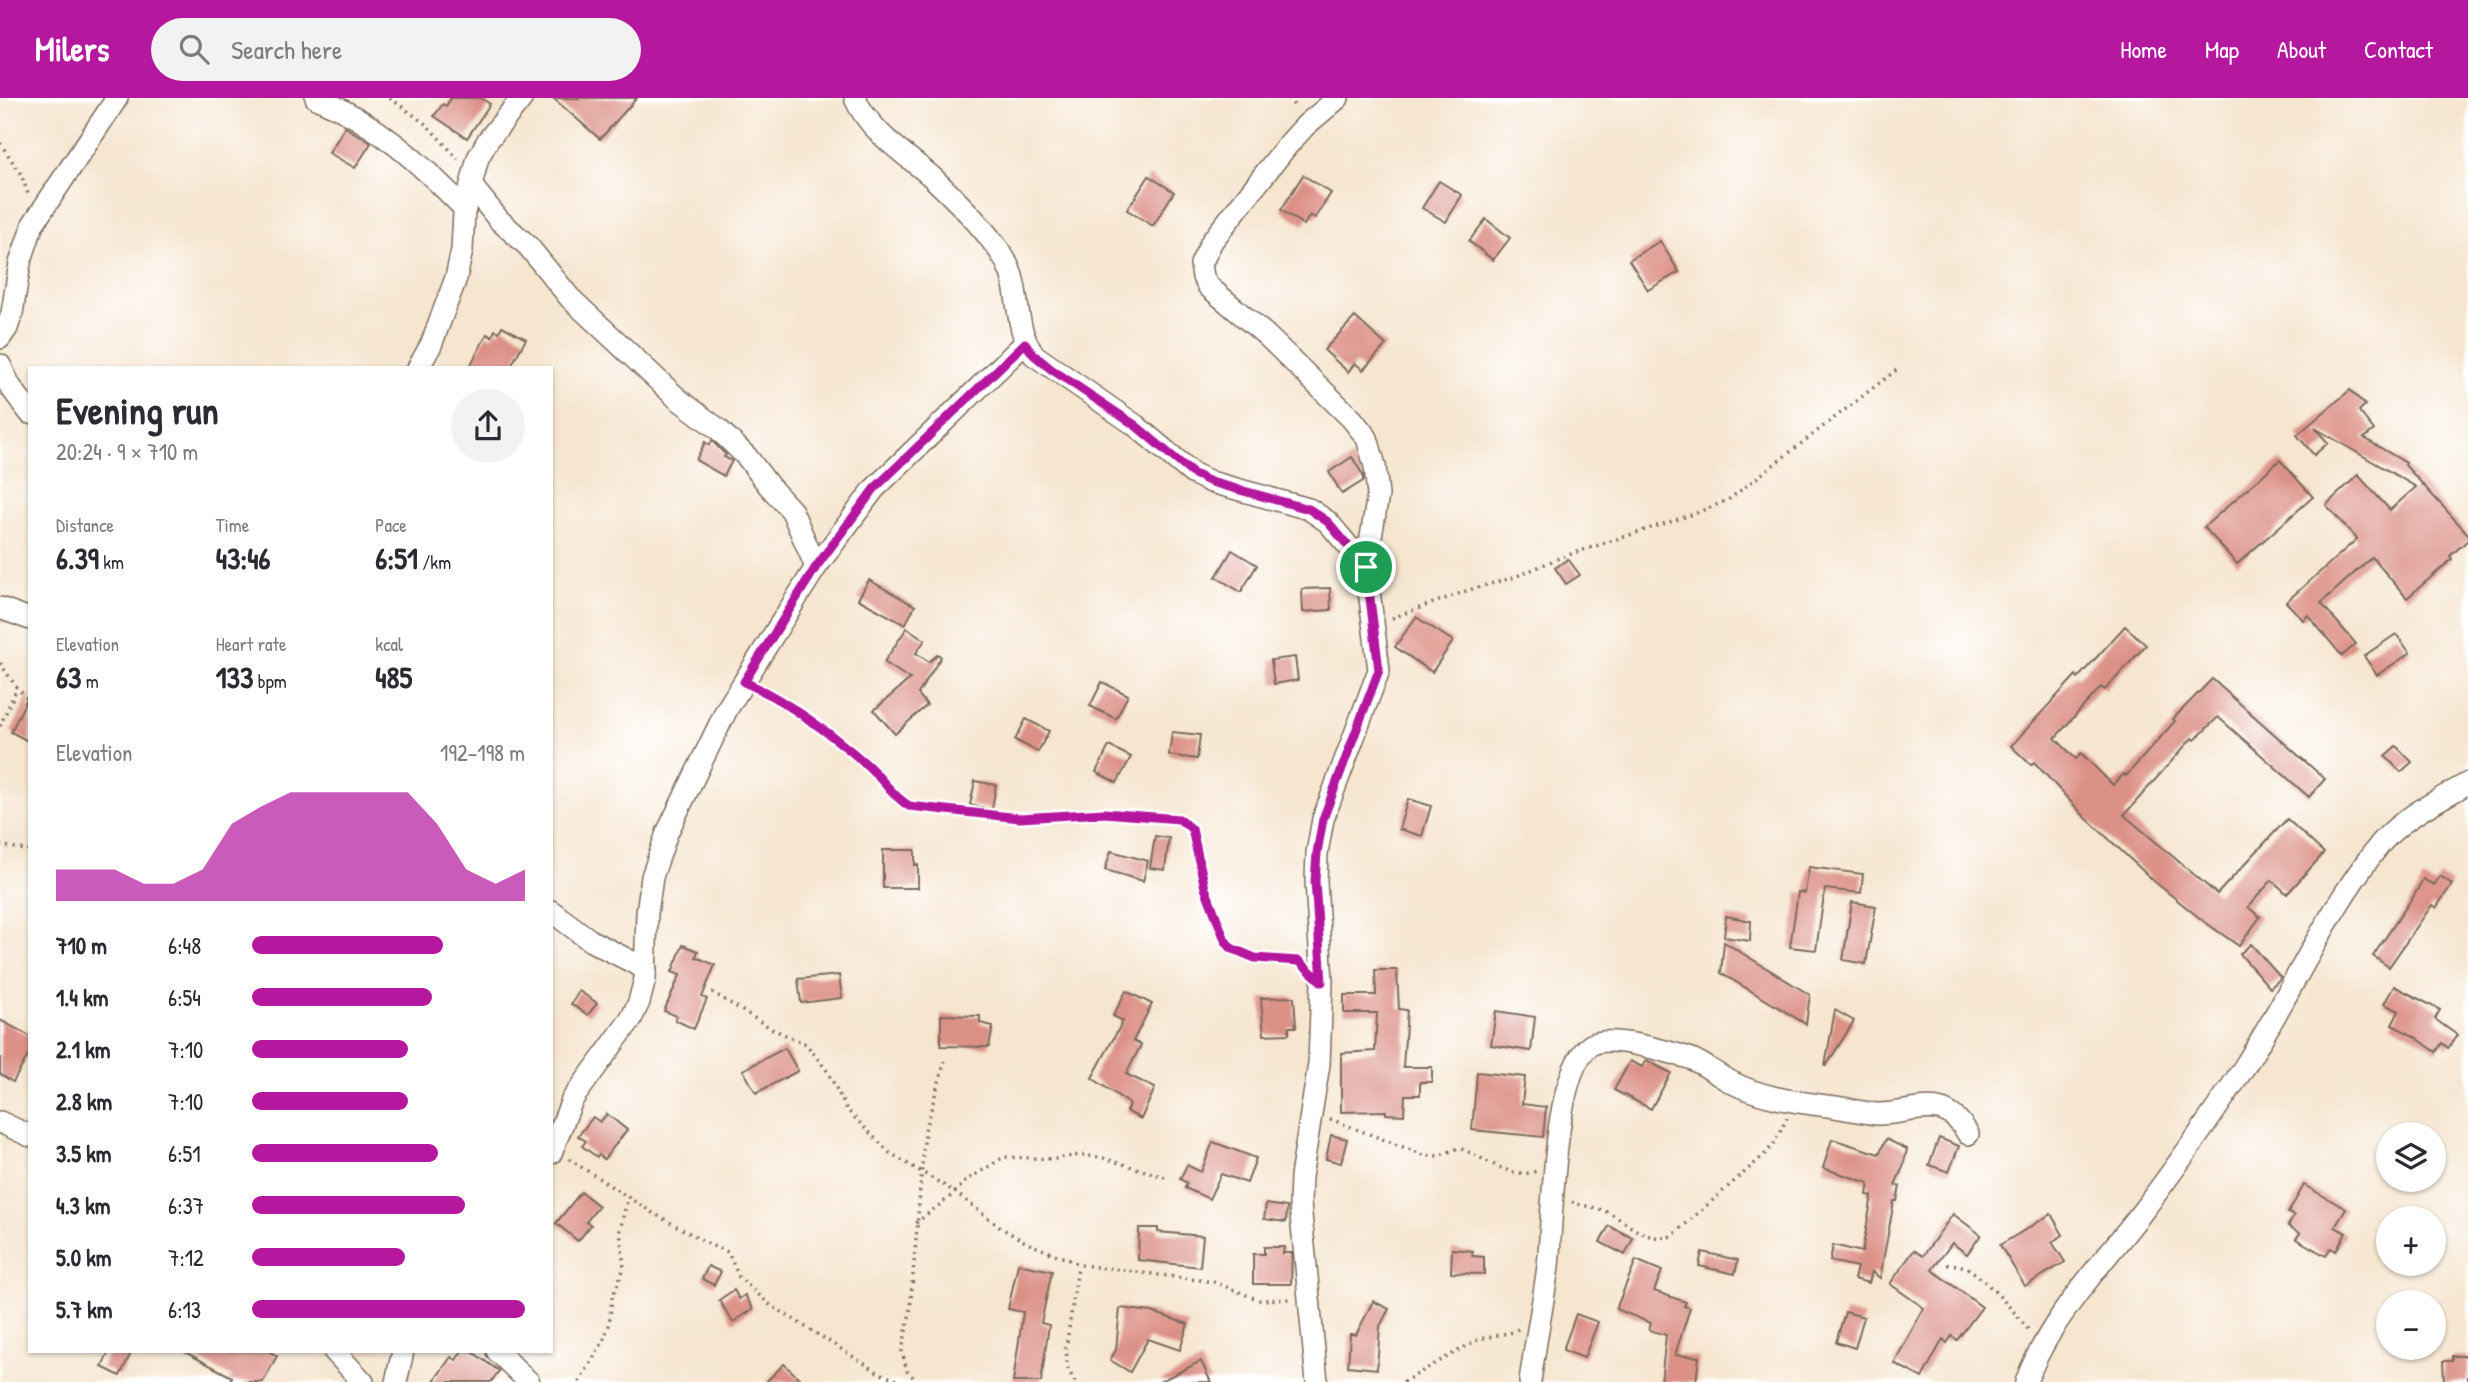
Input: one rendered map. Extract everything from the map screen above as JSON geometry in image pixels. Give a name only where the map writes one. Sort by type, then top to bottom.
[{"type":"street","points":[[0,338],[12,313],[20,263],[33,224],[117,98]]},
{"type":"street","points":[[316,98],[342,108],[384,135],[414,159],[464,209]]},
{"type":"street","points":[[419,366],[456,278],[462,250],[464,209],[478,158],[488,140],[522,98]]},
{"type":"street","points":[[855,98],[875,129],[935,180],[991,239],[1004,258],[1013,281],[1020,328],[1025,343],[1034,355],[1135,425],[1192,473],[1211,482],[1309,509],[1328,522],[1366,567]]},
{"type":"street","points":[[1317,1382],[1300,1204],[1301,1177],[1319,1064],[1322,982],[1315,881],[1323,819],[1379,670],[1366,567],[1378,495],[1375,466],[1367,438],[1352,419],[1266,335],[1209,287],[1203,277],[1201,264],[1212,242],[1286,147],[1306,125],[1338,98]]},
{"type":"street","points":[[472,182],[499,220],[528,246],[570,298],[678,399],[718,429],[747,457],[768,486],[792,511],[816,567]]},
{"type":"street","points":[[553,1148],[572,1100],[635,1010],[643,989],[646,969],[648,895],[652,877],[667,833],[727,709],[816,567],[874,489],[1025,343]]},
{"type":"street","points":[[0,365],[10,386],[28,410]]},
{"type":"street","points":[[0,608],[28,618]]},
{"type":"street","points":[[2026,1382],[2041,1351],[2074,1297],[2139,1216],[2244,1068],[2304,960],[2364,866],[2383,841],[2399,826],[2468,783]]},
{"type":"street","points":[[2442,798],[2468,799]]},
{"type":"street","points":[[553,912],[591,941],[646,969]]},
{"type":"street","points":[[1530,1382],[1548,1262],[1554,1194],[1554,1151],[1569,1083],[1577,1063],[1592,1044],[1617,1042],[1678,1055],[1699,1062],[1754,1092],[1797,1102],[1878,1114],[1929,1107],[1953,1113],[1968,1134]]},
{"type":"street","points":[[0,1122],[28,1135]]},
{"type":"street","points":[[336,1353],[363,1382]]},
{"type":"street","points":[[396,1382],[403,1353]]},
{"type":"street","points":[[499,1353],[529,1382]]},
{"type":"path","points":[[390,98],[427,125],[447,145],[472,182]]},
{"type":"path","points":[[0,143],[20,174],[30,200],[33,224]]},
{"type":"path","points":[[1374,625],[1728,500],[1899,369]]},
{"type":"path","points":[[0,663],[28,699]]},
{"type":"path","points":[[744,682],[768,692],[817,727],[866,764],[909,806],[1020,818],[1104,813],[1179,819],[1192,829],[1205,888],[1225,940],[1231,948],[1255,958],[1299,961],[1322,982]]},
{"type":"path","points":[[0,726],[17,688]]},
{"type":"path","points":[[0,845],[28,851]]},
{"type":"path","points":[[712,992],[772,1029],[806,1044],[828,1072],[848,1110],[890,1153],[955,1192],[1015,1237],[1082,1265],[1214,1282],[1259,1300],[1308,1297]]},
{"type":"path","points":[[918,1382],[907,1371],[902,1351],[910,1312],[925,1130],[945,1061]]},
{"type":"path","points":[[1554,1194],[1573,1203],[1604,1211],[1646,1236],[1660,1239],[1672,1236],[1763,1156],[1797,1102]]},
{"type":"path","points":[[1312,1110],[1423,1155],[1438,1156],[1459,1149],[1513,1171],[1525,1173],[1554,1163]]},
{"type":"path","points":[[553,1152],[702,1240],[728,1252],[739,1277],[776,1309],[881,1374],[903,1382]]},
{"type":"path","points":[[916,1223],[967,1180],[1004,1157],[1100,1157],[1168,1178]]},
{"type":"path","points":[[579,1382],[603,1342],[609,1325],[612,1298],[624,1268],[620,1230],[628,1197]]},
{"type":"path","points":[[1947,1265],[1956,1264],[1973,1272],[2020,1318],[2041,1351]]},
{"type":"path","points":[[1075,1382],[1068,1369],[1066,1348],[1079,1267]]},
{"type":"path","points":[[1403,1382],[1479,1339],[1513,1332],[1540,1314]]},
{"type":"building","points":[[451,98],[481,98],[490,104],[467,138],[434,116]]},
{"type":"building","points":[[553,98],[637,98],[600,139]]},
{"type":"building","points":[[345,127],[371,143],[355,168],[329,153]]},
{"type":"building","points":[[1303,175],[1331,193],[1315,218],[1310,215],[1304,225],[1281,210]]},
{"type":"building","points":[[1149,176],[1174,192],[1153,226],[1127,210]]},
{"type":"building","points":[[1439,181],[1462,195],[1446,222],[1422,208]]},
{"type":"building","points":[[1486,219],[1510,238],[1493,260],[1469,241]]},
{"type":"building","points":[[1660,241],[1679,272],[1648,290],[1629,260]]},
{"type":"building","points":[[1355,317],[1386,345],[1363,370],[1355,363],[1348,372],[1324,350]]},
{"type":"building","points":[[502,326],[526,339],[511,366],[470,366],[487,334],[492,337],[495,330],[499,332]]},
{"type":"building","points":[[2350,390],[2365,405],[2359,411],[2374,430],[2364,438],[2406,463],[2468,534],[2468,540],[2450,556],[2452,559],[2407,598],[2372,557],[2321,603],[2356,644],[2342,656],[2308,615],[2303,620],[2286,602],[2357,539],[2326,505],[2358,475],[2390,510],[2416,487],[2315,428],[2328,443],[2314,455],[2297,435]]},
{"type":"building","points":[[712,441],[726,455],[724,457],[732,461],[724,476],[696,460],[705,442],[709,445]]},
{"type":"building","points":[[1352,457],[1363,475],[1363,481],[1342,494],[1329,472]]},
{"type":"building","points":[[2280,460],[2313,497],[2237,564],[2204,527]]},
{"type":"building","points":[[1232,550],[1257,565],[1241,592],[1216,577]]},
{"type":"building","points":[[1568,559],[1580,575],[1566,584],[1555,568]]},
{"type":"building","points":[[869,580],[915,606],[905,625],[858,599]]},
{"type":"building","points":[[1330,588],[1331,610],[1303,612],[1302,589]]},
{"type":"building","points":[[1416,617],[1453,641],[1432,672],[1395,647]]},
{"type":"building","points":[[2125,626],[2146,645],[2105,690],[2101,687],[2055,738],[2076,759],[2081,753],[2113,785],[2124,774],[2126,776],[2175,721],[2173,719],[2212,679],[2325,779],[2309,797],[2218,717],[2195,740],[2192,738],[2124,815],[2217,894],[2287,819],[2324,853],[2287,894],[2272,880],[2248,907],[2260,917],[2239,946],[2155,882],[2084,816],[2034,762],[2031,765],[2011,746]]},
{"type":"building","points":[[907,628],[925,640],[916,653],[929,662],[938,654],[941,657],[918,694],[927,705],[895,734],[874,710],[910,679],[884,662]]},
{"type":"building","points":[[2396,634],[2410,653],[2377,675],[2364,656]]},
{"type":"building","points":[[1295,657],[1298,680],[1274,684],[1271,660]]},
{"type":"building","points":[[1102,682],[1128,695],[1116,719],[1090,706]]},
{"type":"building","points":[[28,696],[28,741],[11,732]]},
{"type":"building","points":[[1026,719],[1049,731],[1038,752],[1015,740]]},
{"type":"building","points":[[1172,732],[1200,735],[1197,759],[1169,755]]},
{"type":"building","points":[[1109,746],[1131,757],[1117,783],[1096,772]]},
{"type":"building","points":[[2396,746],[2412,762],[2401,772],[2385,756]]},
{"type":"building","points":[[975,781],[996,785],[992,810],[970,805]]},
{"type":"building","points":[[1408,799],[1431,806],[1422,836],[1399,829]]},
{"type":"building","points":[[1155,836],[1169,838],[1165,870],[1150,868]]},
{"type":"building","points":[[883,850],[915,850],[918,888],[883,888]]},
{"type":"building","points":[[1111,851],[1148,861],[1143,881],[1105,870]]},
{"type":"building","points":[[1809,867],[1863,874],[1861,893],[1825,889],[1816,950],[1790,947],[1798,892],[1805,893]]},
{"type":"building","points":[[2440,876],[2452,884],[2436,908],[2432,905],[2389,967],[2373,956],[2423,879],[2434,885]]},
{"type":"building","points":[[1852,902],[1876,906],[1866,964],[1843,960]]},
{"type":"building","points":[[1726,916],[1751,921],[1750,941],[1724,937]]},
{"type":"building","points":[[1724,942],[1810,995],[1806,1024],[1721,973]]},
{"type":"building","points":[[2251,944],[2281,978],[2270,988],[2240,954]]},
{"type":"building","points":[[683,945],[698,951],[696,957],[715,965],[702,997],[707,999],[694,1029],[675,1020],[677,1016],[664,1011],[680,975],[672,972]]},
{"type":"building","points":[[1375,970],[1397,970],[1399,1009],[1407,1010],[1403,1067],[1432,1067],[1432,1082],[1420,1082],[1420,1095],[1405,1095],[1404,1115],[1386,1114],[1386,1111],[1341,1112],[1341,1053],[1375,1051],[1377,1013],[1344,1013],[1344,995],[1376,995]]},
{"type":"building","points":[[839,975],[842,998],[801,1003],[798,979]]},
{"type":"building","points":[[2394,986],[2440,1010],[2435,1019],[2457,1035],[2448,1048],[2442,1043],[2436,1052],[2414,1036],[2392,1025],[2399,1011],[2384,1004]]},
{"type":"building","points":[[579,991],[597,1003],[588,1015],[571,1004]]},
{"type":"building","points":[[1126,991],[1152,1004],[1133,1041],[1141,1045],[1126,1074],[1155,1088],[1141,1119],[1126,1111],[1130,1104],[1092,1078],[1123,1021],[1113,1016]]},
{"type":"building","points":[[1294,997],[1296,1027],[1289,1027],[1289,1034],[1264,1035],[1261,998]]},
{"type":"building","points":[[1835,1010],[1854,1021],[1825,1066]]},
{"type":"building","points":[[1496,1011],[1535,1017],[1531,1051],[1491,1045]]},
{"type":"building","points":[[941,1015],[980,1016],[980,1023],[993,1026],[989,1047],[941,1046]]},
{"type":"building","points":[[0,1020],[28,1035],[28,1056],[13,1082],[0,1074]]},
{"type":"building","points":[[785,1048],[798,1071],[756,1093],[743,1070]]},
{"type":"building","points":[[1646,1060],[1671,1073],[1651,1109],[1614,1090],[1630,1061],[1642,1067]]},
{"type":"building","points":[[1477,1072],[1525,1077],[1522,1104],[1546,1107],[1543,1137],[1472,1130]]},
{"type":"building","points":[[607,1114],[627,1130],[604,1159],[582,1146],[586,1141],[578,1136],[593,1117],[600,1122]]},
{"type":"building","points":[[1331,1135],[1347,1139],[1341,1163],[1326,1159]]},
{"type":"building","points":[[1939,1138],[1959,1146],[1949,1172],[1929,1165]]},
{"type":"building","points":[[1832,1139],[1879,1154],[1886,1139],[1907,1149],[1895,1185],[1900,1186],[1897,1201],[1894,1201],[1880,1278],[1872,1272],[1869,1283],[1854,1279],[1857,1267],[1830,1261],[1833,1245],[1862,1252],[1872,1196],[1867,1195],[1869,1183],[1823,1168]]},
{"type":"building","points":[[1213,1142],[1256,1158],[1247,1183],[1221,1174],[1209,1199],[1185,1188],[1187,1183],[1180,1179],[1187,1165],[1201,1172]]},
{"type":"building","points":[[2304,1185],[2346,1209],[2335,1227],[2346,1233],[2336,1251],[2331,1248],[2326,1256],[2296,1239],[2300,1233],[2288,1226],[2294,1216],[2288,1213]]},
{"type":"building","points":[[581,1192],[599,1206],[586,1222],[591,1225],[578,1241],[556,1223]]},
{"type":"building","points":[[1266,1204],[1287,1207],[1286,1222],[1264,1219]]},
{"type":"building","points":[[1953,1214],[1981,1235],[1967,1254],[1952,1243],[1932,1270],[1982,1307],[1957,1340],[1952,1336],[1947,1343],[1943,1339],[1922,1378],[1894,1363],[1924,1308],[1890,1284],[1914,1250],[1923,1256]]},
{"type":"building","points":[[2051,1214],[2063,1235],[2052,1242],[2065,1262],[2025,1286],[2000,1245]]},
{"type":"building","points":[[1609,1226],[1633,1238],[1625,1255],[1600,1242]]},
{"type":"building","points":[[1139,1228],[1158,1228],[1158,1232],[1203,1236],[1200,1267],[1138,1260]]},
{"type":"building","points":[[1264,1247],[1284,1247],[1283,1253],[1292,1253],[1291,1284],[1253,1284],[1253,1254],[1264,1254]]},
{"type":"building","points":[[1452,1249],[1473,1251],[1472,1256],[1484,1257],[1484,1274],[1451,1273]]},
{"type":"building","points":[[1702,1252],[1738,1260],[1735,1274],[1699,1266]]},
{"type":"building","points":[[1636,1260],[1662,1271],[1654,1291],[1686,1302],[1684,1306],[1690,1308],[1675,1355],[1699,1357],[1696,1382],[1661,1382],[1666,1335],[1649,1330],[1651,1323],[1616,1309]]},
{"type":"building","points":[[1018,1264],[1052,1271],[1041,1323],[1049,1325],[1041,1382],[1013,1382],[1023,1312],[1008,1309]]},
{"type":"building","points":[[708,1266],[721,1272],[714,1285],[702,1279]]},
{"type":"building","points":[[734,1290],[739,1299],[745,1295],[753,1309],[733,1322],[719,1300]]},
{"type":"building","points":[[1373,1301],[1389,1309],[1380,1326],[1377,1369],[1348,1366],[1350,1334],[1356,1335]]},
{"type":"building","points":[[1120,1308],[1152,1312],[1188,1324],[1180,1350],[1148,1339],[1130,1372],[1110,1360],[1116,1350]]},
{"type":"building","points":[[1845,1312],[1864,1317],[1855,1348],[1836,1342]]},
{"type":"building","points":[[1576,1314],[1598,1322],[1584,1358],[1563,1350]]},
{"type":"building","points":[[108,1353],[131,1353],[120,1376],[102,1367]]},
{"type":"building","points":[[187,1353],[272,1353],[277,1356],[263,1382],[229,1382],[232,1377]]},
{"type":"building","points":[[461,1353],[474,1353],[499,1371],[491,1382],[433,1382],[451,1357],[456,1360]]},
{"type":"building","points":[[2452,1356],[2468,1356],[2468,1382],[2444,1382],[2443,1361],[2452,1361]]},
{"type":"building","points":[[1201,1361],[1211,1382],[1159,1382]]},
{"type":"building","points":[[784,1364],[803,1382],[766,1382]]},
{"type":"route","points":[[1025,343],[1034,355],[1051,369],[1135,425],[1192,473],[1211,482],[1309,509],[1328,522],[1366,567],[1379,670],[1323,819],[1315,881],[1322,982],[1299,961],[1249,957],[1231,948],[1225,940],[1205,888],[1192,829],[1179,819],[1104,813],[1020,818],[909,806],[866,764],[817,727],[768,692],[744,682],[816,567],[874,489],[1025,343]]}]
